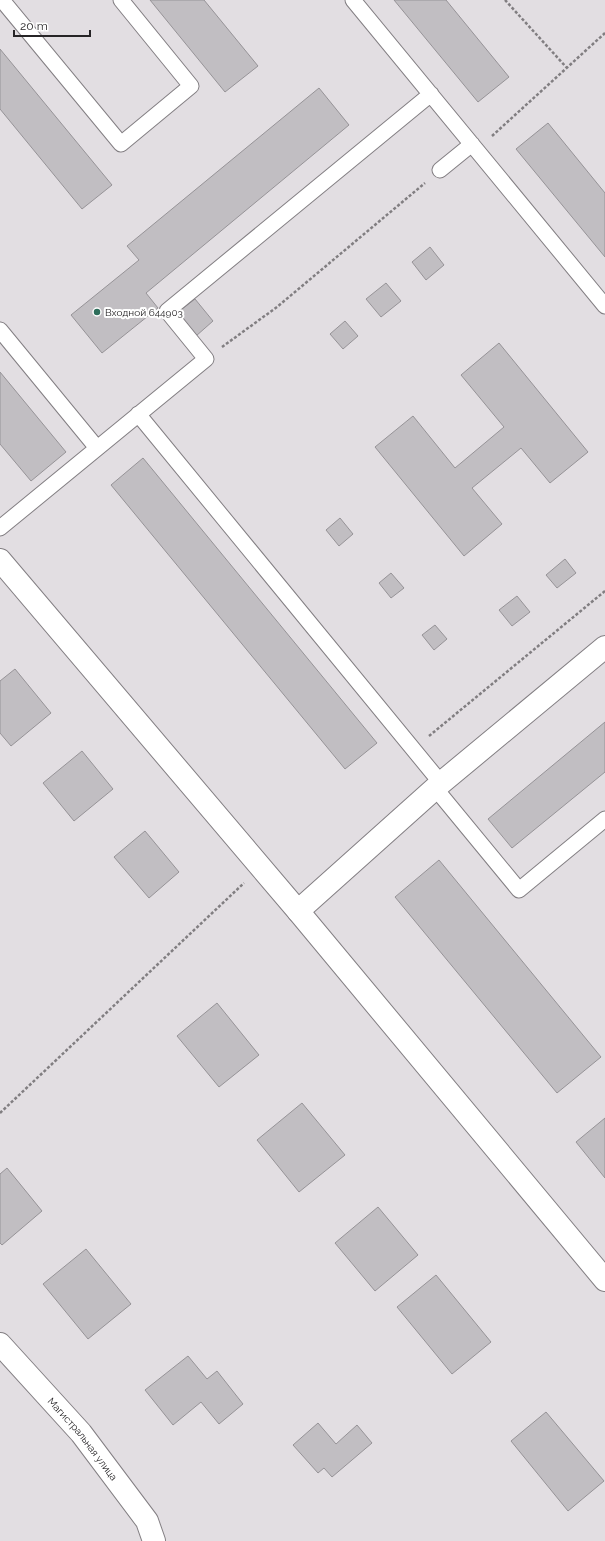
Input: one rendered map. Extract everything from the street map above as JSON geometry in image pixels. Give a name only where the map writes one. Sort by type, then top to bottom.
[{"type":"street","points":[[0,560],[298,911],[605,1280]]},
{"type":"street","points":[[298,911],[438,786],[605,647]]},
{"type":"street","name":"Магистральная улица","points":[[0,1344],[81,1432],[147,1521],[154,1541]]},
{"type":"lane","points":[[2,0],[121,144],[192,86],[121,0]]},
{"type":"lane","points":[[353,0],[605,306]]},
{"type":"lane","points":[[0,528],[206,359],[167,311],[431,94]]},
{"type":"lane","points":[[440,170],[474,147]]},
{"type":"lane","points":[[0,330],[97,448]]},
{"type":"lane","points":[[138,414],[413,749],[438,786],[519,890],[605,819]]},
{"type":"path","points":[[505,0],[567,68]]},
{"type":"path","points":[[474,147],[567,68],[605,32]]},
{"type":"path","points":[[206,359],[277,307],[440,170]]},
{"type":"path","points":[[413,749],[605,591]]},
{"type":"path","points":[[0,1113],[260,868]]},
{"type":"building","points":[[150,0],[204,0],[258,66],[225,92]]},
{"type":"building","points":[[394,0],[446,0],[509,77],[478,102]]},
{"type":"building","points":[[0,49],[112,185],[82,209],[0,109]]},
{"type":"building","points":[[319,88],[349,125],[146,293],[158,308],[102,353],[71,315],[139,260],[127,246]]},
{"type":"building","points":[[548,123],[605,193],[605,257],[516,149]]},
{"type":"building","points":[[430,247],[444,265],[426,280],[412,262]]},
{"type":"building","points":[[386,283],[401,301],[381,317],[366,299]]},
{"type":"building","points":[[195,299],[213,321],[196,336],[177,313]]},
{"type":"building","points":[[345,321],[358,336],[343,349],[330,334]]},
{"type":"building","points":[[499,343],[588,452],[550,483],[521,448],[472,488],[502,524],[464,556],[375,447],[413,416],[455,468],[504,427],[461,375]]},
{"type":"building","points":[[0,372],[66,452],[31,481],[0,444]]},
{"type":"building","points":[[143,458],[377,743],[345,769],[111,485]]},
{"type":"building","points":[[340,518],[353,534],[339,546],[326,530]]},
{"type":"building","points":[[565,559],[576,573],[557,588],[546,575]]},
{"type":"building","points":[[391,573],[404,588],[391,598],[379,583]]},
{"type":"building","points":[[517,596],[530,612],[512,626],[499,610]]},
{"type":"building","points":[[435,625],[447,639],[434,650],[422,635]]},
{"type":"building","points":[[15,669],[51,713],[11,746],[0,733],[0,681]]},
{"type":"building","points":[[605,722],[605,772],[512,848],[488,819]]},
{"type":"building","points":[[82,751],[113,789],[74,821],[43,783]]},
{"type":"building","points":[[145,831],[179,872],[149,898],[114,857]]},
{"type":"building","points":[[439,860],[601,1057],[557,1093],[395,897]]},
{"type":"building","points":[[217,1003],[259,1055],[219,1087],[177,1036]]},
{"type":"building","points":[[302,1103],[345,1155],[299,1192],[257,1140]]},
{"type":"building","points":[[605,1118],[605,1178],[576,1142]]},
{"type":"building","points":[[7,1168],[42,1211],[2,1245],[0,1243],[0,1174]]},
{"type":"building","points":[[378,1207],[418,1255],[375,1291],[335,1243]]},
{"type":"building","points":[[86,1249],[131,1304],[88,1339],[43,1284]]},
{"type":"building","points":[[436,1275],[491,1342],[452,1374],[397,1307]]},
{"type":"building","points":[[188,1356],[207,1379],[217,1371],[243,1404],[219,1424],[201,1402],[173,1425],[145,1390]]},
{"type":"building","points":[[546,1412],[604,1481],[568,1511],[511,1441]]},
{"type":"building","points":[[318,1423],[336,1444],[357,1425],[372,1443],[332,1477],[324,1468],[318,1473],[293,1445]]},
{"type":"place","name":"Входной 644903","points":[[97,312]]}]
